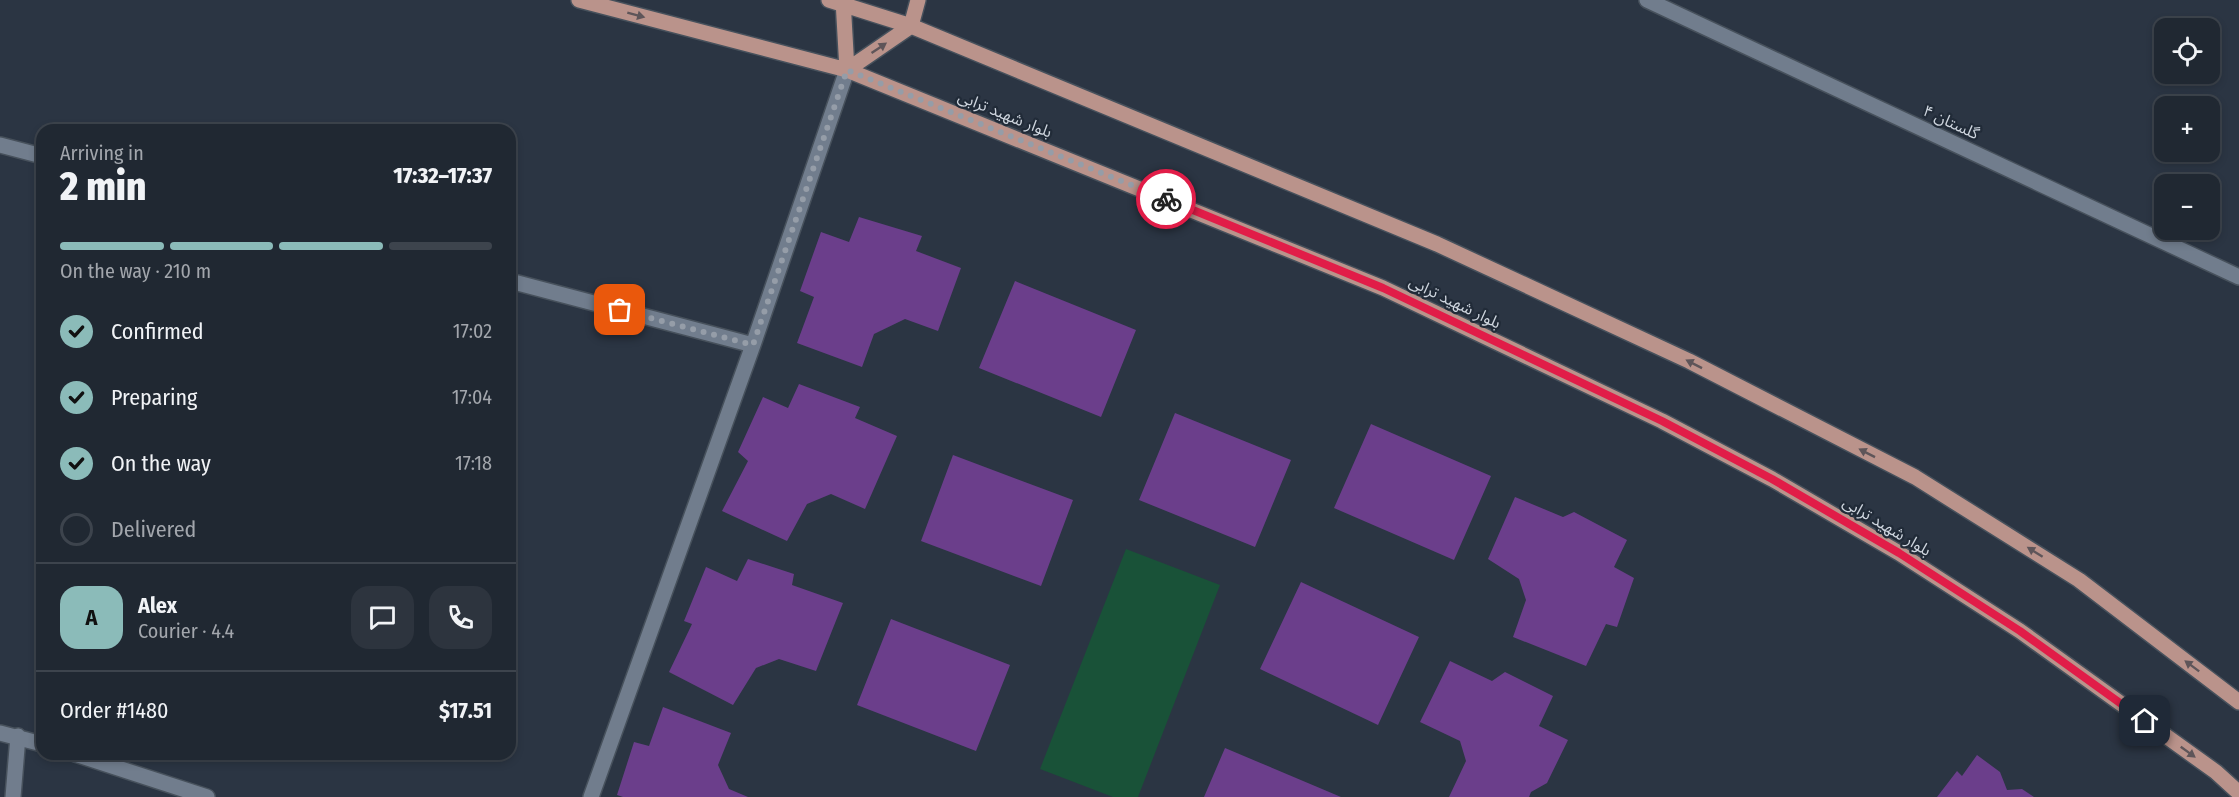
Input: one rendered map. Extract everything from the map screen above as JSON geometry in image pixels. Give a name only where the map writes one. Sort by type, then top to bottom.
[{"type":"main road","name":"بلوار شهید ترابی","points":[[579,0],[847,70],[1383,288],[1662,421],[1772,479],[1899,553],[2020,631],[2216,772],[2239,793]]},
{"type":"main road","points":[[918,0],[911,26],[847,70],[838,1],[911,26],[1437,244],[1689,361],[1915,477],[2079,580],[2239,702]]},
{"type":"street","name":"گلستان ۴","points":[[1647,0],[2239,277]]},
{"type":"street","points":[[591,797],[753,345],[847,70]]},
{"type":"street","points":[[0,145],[36,154]]},
{"type":"street","points":[[516,283],[753,345]]},
{"type":"street","points":[[0,733],[36,742]]},
{"type":"street","points":[[12,797],[18,736]]},
{"type":"street","points":[[93,760],[207,797]]},
{"type":"green space","points":[[1126,549],[1220,585],[1138,797],[1113,797],[1040,769]]},
{"type":"building","points":[[859,217],[922,236],[916,251],[961,268],[938,331],[905,319],[874,334],[862,367],[797,343],[814,297],[800,291],[821,232],[849,242]]},
{"type":"building","points":[[1015,281],[1136,330],[1101,417],[979,368]]},
{"type":"building","points":[[799,384],[860,407],[855,418],[897,436],[865,509],[831,494],[807,504],[787,541],[722,511],[748,461],[738,452],[763,397],[788,408]]},
{"type":"building","points":[[1175,413],[1291,460],[1255,547],[1139,500]]},
{"type":"building","points":[[1371,424],[1491,476],[1454,560],[1334,508]]},
{"type":"building","points":[[953,455],[1073,500],[1041,586],[921,541]]},
{"type":"building","points":[[1515,497],[1563,517],[1574,512],[1627,540],[1614,567],[1634,578],[1617,627],[1606,624],[1586,666],[1513,637],[1526,600],[1519,579],[1488,559]]},
{"type":"building","points":[[748,559],[794,574],[792,585],[843,603],[816,671],[779,659],[756,668],[733,705],[669,672],[692,624],[684,621],[706,567],[737,581]]},
{"type":"building","points":[[1301,582],[1419,637],[1378,725],[1260,669]]},
{"type":"building","points":[[891,619],[1010,665],[976,751],[857,705]]},
{"type":"building","points":[[1450,661],[1492,681],[1505,672],[1553,696],[1539,726],[1568,740],[1547,783],[1531,792],[1529,797],[1449,797],[1466,761],[1460,741],[1420,722]]},
{"type":"building","points":[[663,707],[731,733],[718,765],[729,789],[748,797],[623,797],[617,795],[634,742],[649,746]]},
{"type":"building","points":[[1225,748],[1341,797],[1204,797]]},
{"type":"building","points":[[1977,755],[2000,772],[2007,790],[2022,789],[2034,797],[1937,797],[1957,771],[1962,776]]},
{"type":"way so far","points":[[620,310],[753,345],[847,70],[1166,199]]},
{"type":"route","points":[[1166,199],[1383,288],[1662,421],[1772,479],[1899,553],[2020,631],[2145,721]]}]
